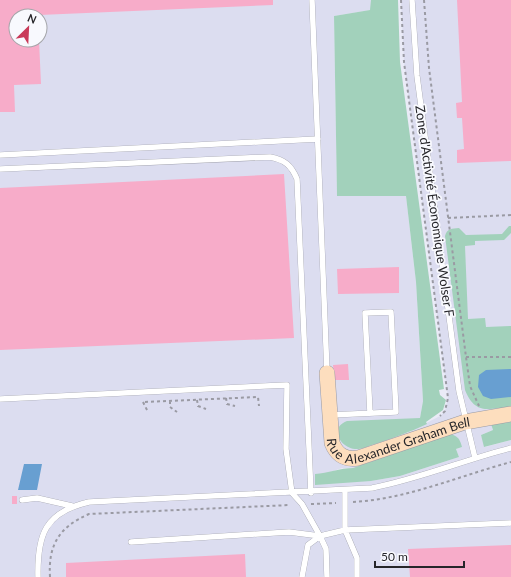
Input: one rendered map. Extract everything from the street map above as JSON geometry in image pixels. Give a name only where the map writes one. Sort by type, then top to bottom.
[{"type":"main road","name":"Rue Alexander Graham Bell","points":[[328,373],[332,443],[336,451],[342,456],[350,459],[358,458],[465,422],[486,417],[511,414]]},
{"type":"lane","points":[[312,0],[328,373]]},
{"type":"lane","name":"Zone d'Activité Économique Wolser F","points":[[412,0],[417,76],[459,391],[465,422],[475,458]]},
{"type":"lane","points":[[0,155],[318,139]]},
{"type":"lane","points":[[0,169],[270,157],[283,160],[292,167],[297,179],[311,493]]},
{"type":"lane","points":[[330,415],[396,412],[391,312],[365,313],[370,413]]},
{"type":"lane","points":[[0,399],[288,385],[286,449],[292,493],[302,504],[326,549],[327,577]]},
{"type":"lane","points":[[38,577],[39,545],[46,528],[57,515],[72,506],[89,502],[311,493],[372,488],[402,483],[475,458],[511,448]]},
{"type":"lane","points":[[346,490],[347,502],[345,530],[357,558],[357,577]]},
{"type":"lane","points":[[22,500],[37,498],[72,506]]},
{"type":"lane","points":[[131,542],[289,532],[320,536],[345,530],[511,523]]},
{"type":"lane","points":[[302,577],[308,545],[320,536]]},
{"type":"path","points":[[401,0],[404,62],[448,398],[445,411],[427,424],[427,434]]},
{"type":"path","points":[[424,0],[429,68],[470,386],[474,397],[486,417]]},
{"type":"path","points":[[448,218],[511,215]]},
{"type":"path","points":[[466,357],[511,356]]},
{"type":"path","points":[[148,412],[143,402],[258,397],[259,406]]},
{"type":"path","points":[[226,398],[227,404],[234,406]]},
{"type":"path","points":[[198,400],[198,406],[206,409]]},
{"type":"path","points":[[170,401],[170,407],[177,412]]},
{"type":"path","points":[[50,577],[49,562],[52,549],[58,537],[66,527],[89,514],[374,501],[404,494],[511,462]]},
{"type":"shaded area","points":[[0,0],[371,0],[371,10],[334,16],[337,195],[406,196],[416,282],[423,401],[420,418],[405,434],[440,416],[445,411],[448,398],[404,62],[401,0],[511,0],[511,422],[491,424],[493,430],[481,435],[485,447],[511,440],[511,577],[0,577]],"holes":[[[462,447],[456,449],[459,457],[400,476],[371,481],[315,474],[325,474],[342,468],[353,468]]]},
{"type":"green space","points":[[371,0],[398,0],[400,62],[444,389],[439,390],[440,395],[446,400],[443,410],[426,422],[427,424],[395,437],[358,449],[346,446],[339,438],[338,428],[341,424],[347,421],[420,418],[423,401],[416,282],[406,196],[337,196],[334,16],[370,10]]},
{"type":"green space","points":[[509,226],[511,226],[511,233],[504,240],[475,241],[475,245],[465,246],[468,319],[485,318],[486,327],[511,326],[511,407],[483,409],[473,403],[465,390],[445,236],[448,230],[459,228],[466,235],[502,234]]},
{"type":"green space","points":[[511,422],[511,440],[484,447],[481,435],[493,430],[491,424]]},
{"type":"green space","points":[[450,434],[458,438],[462,447],[456,449],[459,457],[400,476],[371,481],[315,485],[315,474],[353,468]]},
{"type":"water","points":[[511,369],[511,397],[491,399],[483,396],[478,387],[479,375],[486,370]]},
{"type":"water","points":[[24,464],[42,464],[37,490],[18,490]]},
{"type":"building","points":[[0,0],[273,0],[273,5],[48,15],[48,8],[8,8],[8,48],[39,48],[41,84],[14,85],[15,112],[0,112]]},
{"type":"building","points":[[457,0],[511,0],[511,161],[457,163],[457,150],[464,149],[462,118],[457,118],[456,103],[462,102]]},
{"type":"building","points":[[284,174],[294,338],[0,350],[0,188]]},
{"type":"building","points":[[399,267],[399,293],[338,294],[337,269]]},
{"type":"building","points":[[348,364],[349,380],[334,380],[333,365]]},
{"type":"building","points":[[12,496],[17,496],[17,504],[12,504]]},
{"type":"building","points":[[511,545],[511,577],[410,577],[408,549]]},
{"type":"building","points":[[245,554],[246,577],[66,577],[66,563]]}]
